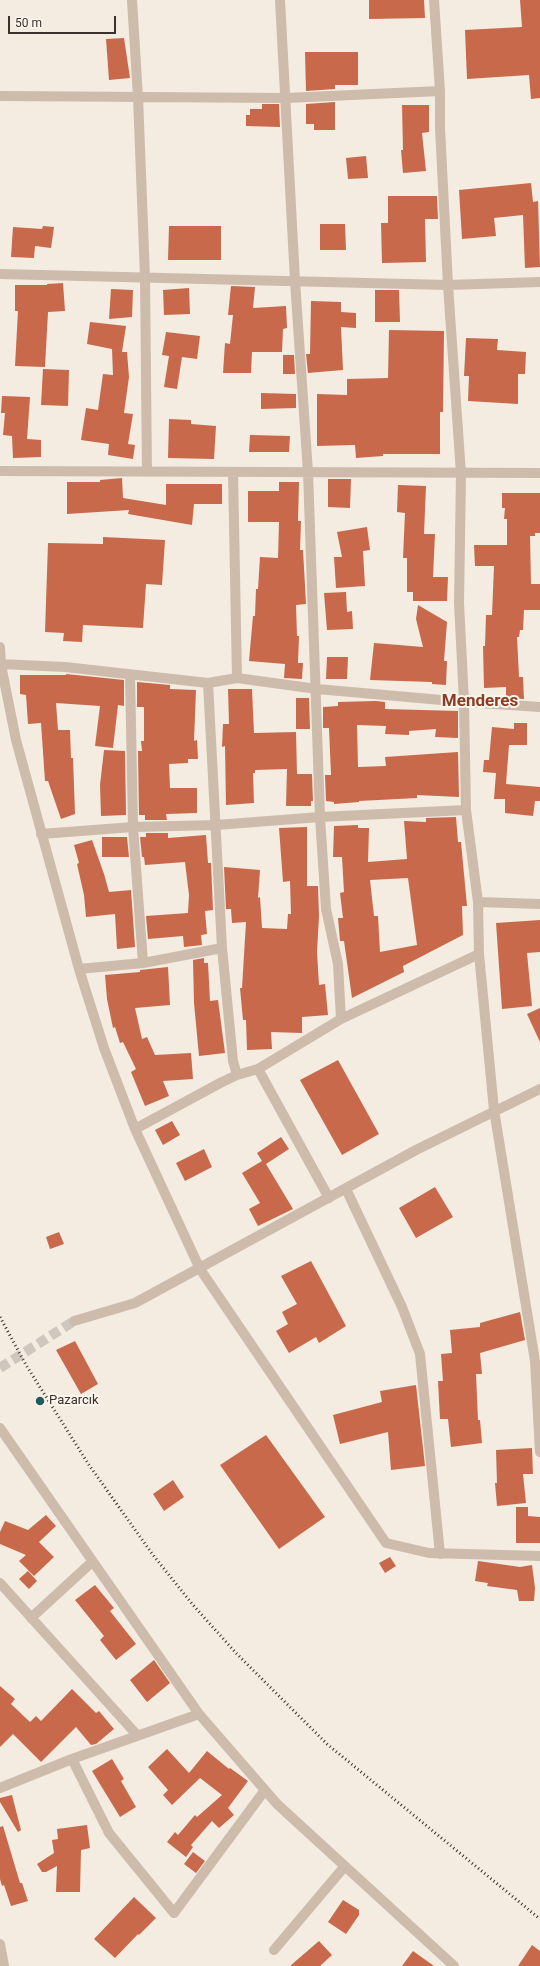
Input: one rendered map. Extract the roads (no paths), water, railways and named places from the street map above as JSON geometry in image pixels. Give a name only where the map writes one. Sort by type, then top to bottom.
[{"type":"street","points":[[132,0],[138,97],[145,277],[147,472]]},
{"type":"street","points":[[280,0],[295,281],[308,472],[317,688],[320,817],[326,909],[338,964],[341,1019]]},
{"type":"street","points":[[434,0],[440,92],[440,128],[448,285],[462,474],[459,603],[464,702],[466,810],[478,902],[479,954],[494,1110],[535,1361],[540,1452]]},
{"type":"street","points":[[0,96],[286,98],[440,92]]},
{"type":"street","points":[[0,274],[448,285],[540,282]]},
{"type":"street","points":[[0,471],[462,474],[540,473]]},
{"type":"street","points":[[233,472],[237,678]]},
{"type":"street","points":[[0,647],[1,664],[16,740],[78,970],[104,1048],[135,1129],[200,1269],[386,1543],[429,1553],[440,1554],[540,1556]]},
{"type":"street","points":[[1,664],[65,667],[208,683],[237,678],[317,688],[464,702],[540,707]]},
{"type":"street","points":[[130,675],[133,826],[143,963]]},
{"type":"street","points":[[208,683],[222,948],[233,1061],[237,1074]]},
{"type":"street","points":[[41,834],[133,826],[216,825],[320,817],[466,810]]},
{"type":"street","points":[[478,902],[540,904]]},
{"type":"street","points":[[78,970],[143,963],[222,948]]},
{"type":"street","points":[[135,1129],[237,1074],[258,1069],[341,1019],[479,954]]},
{"type":"street","points":[[258,1069],[329,1198]]},
{"type":"street","points":[[74,1321],[135,1303],[200,1269],[416,1150],[494,1110],[540,1089]]},
{"type":"street","points":[[346,1189],[402,1307],[420,1354],[440,1554]]},
{"type":"street","points":[[0,1428],[198,1714],[277,1804],[454,1966]]},
{"type":"street","points":[[31,1618],[92,1562]]},
{"type":"street","points":[[0,1583],[137,1735]]},
{"type":"street","points":[[0,1788],[72,1759],[198,1714]]},
{"type":"street","points":[[72,1759],[109,1833],[174,1913],[265,1790]]},
{"type":"street","points":[[274,1950],[345,1866]]},
{"type":"street","points":[[0,1944],[4,1966]]},
{"type":"tunnel","points":[[0,1368],[74,1321]]},
{"type":"railway","points":[[0,1317],[26,1365],[89,1465],[153,1555],[193,1605],[236,1653],[327,1744],[540,1919]]},
{"type":"place","name":"Pazarcık","points":[[40,1401]]},
{"type":"district","name":"Menderes","points":[[480,702]]}]
